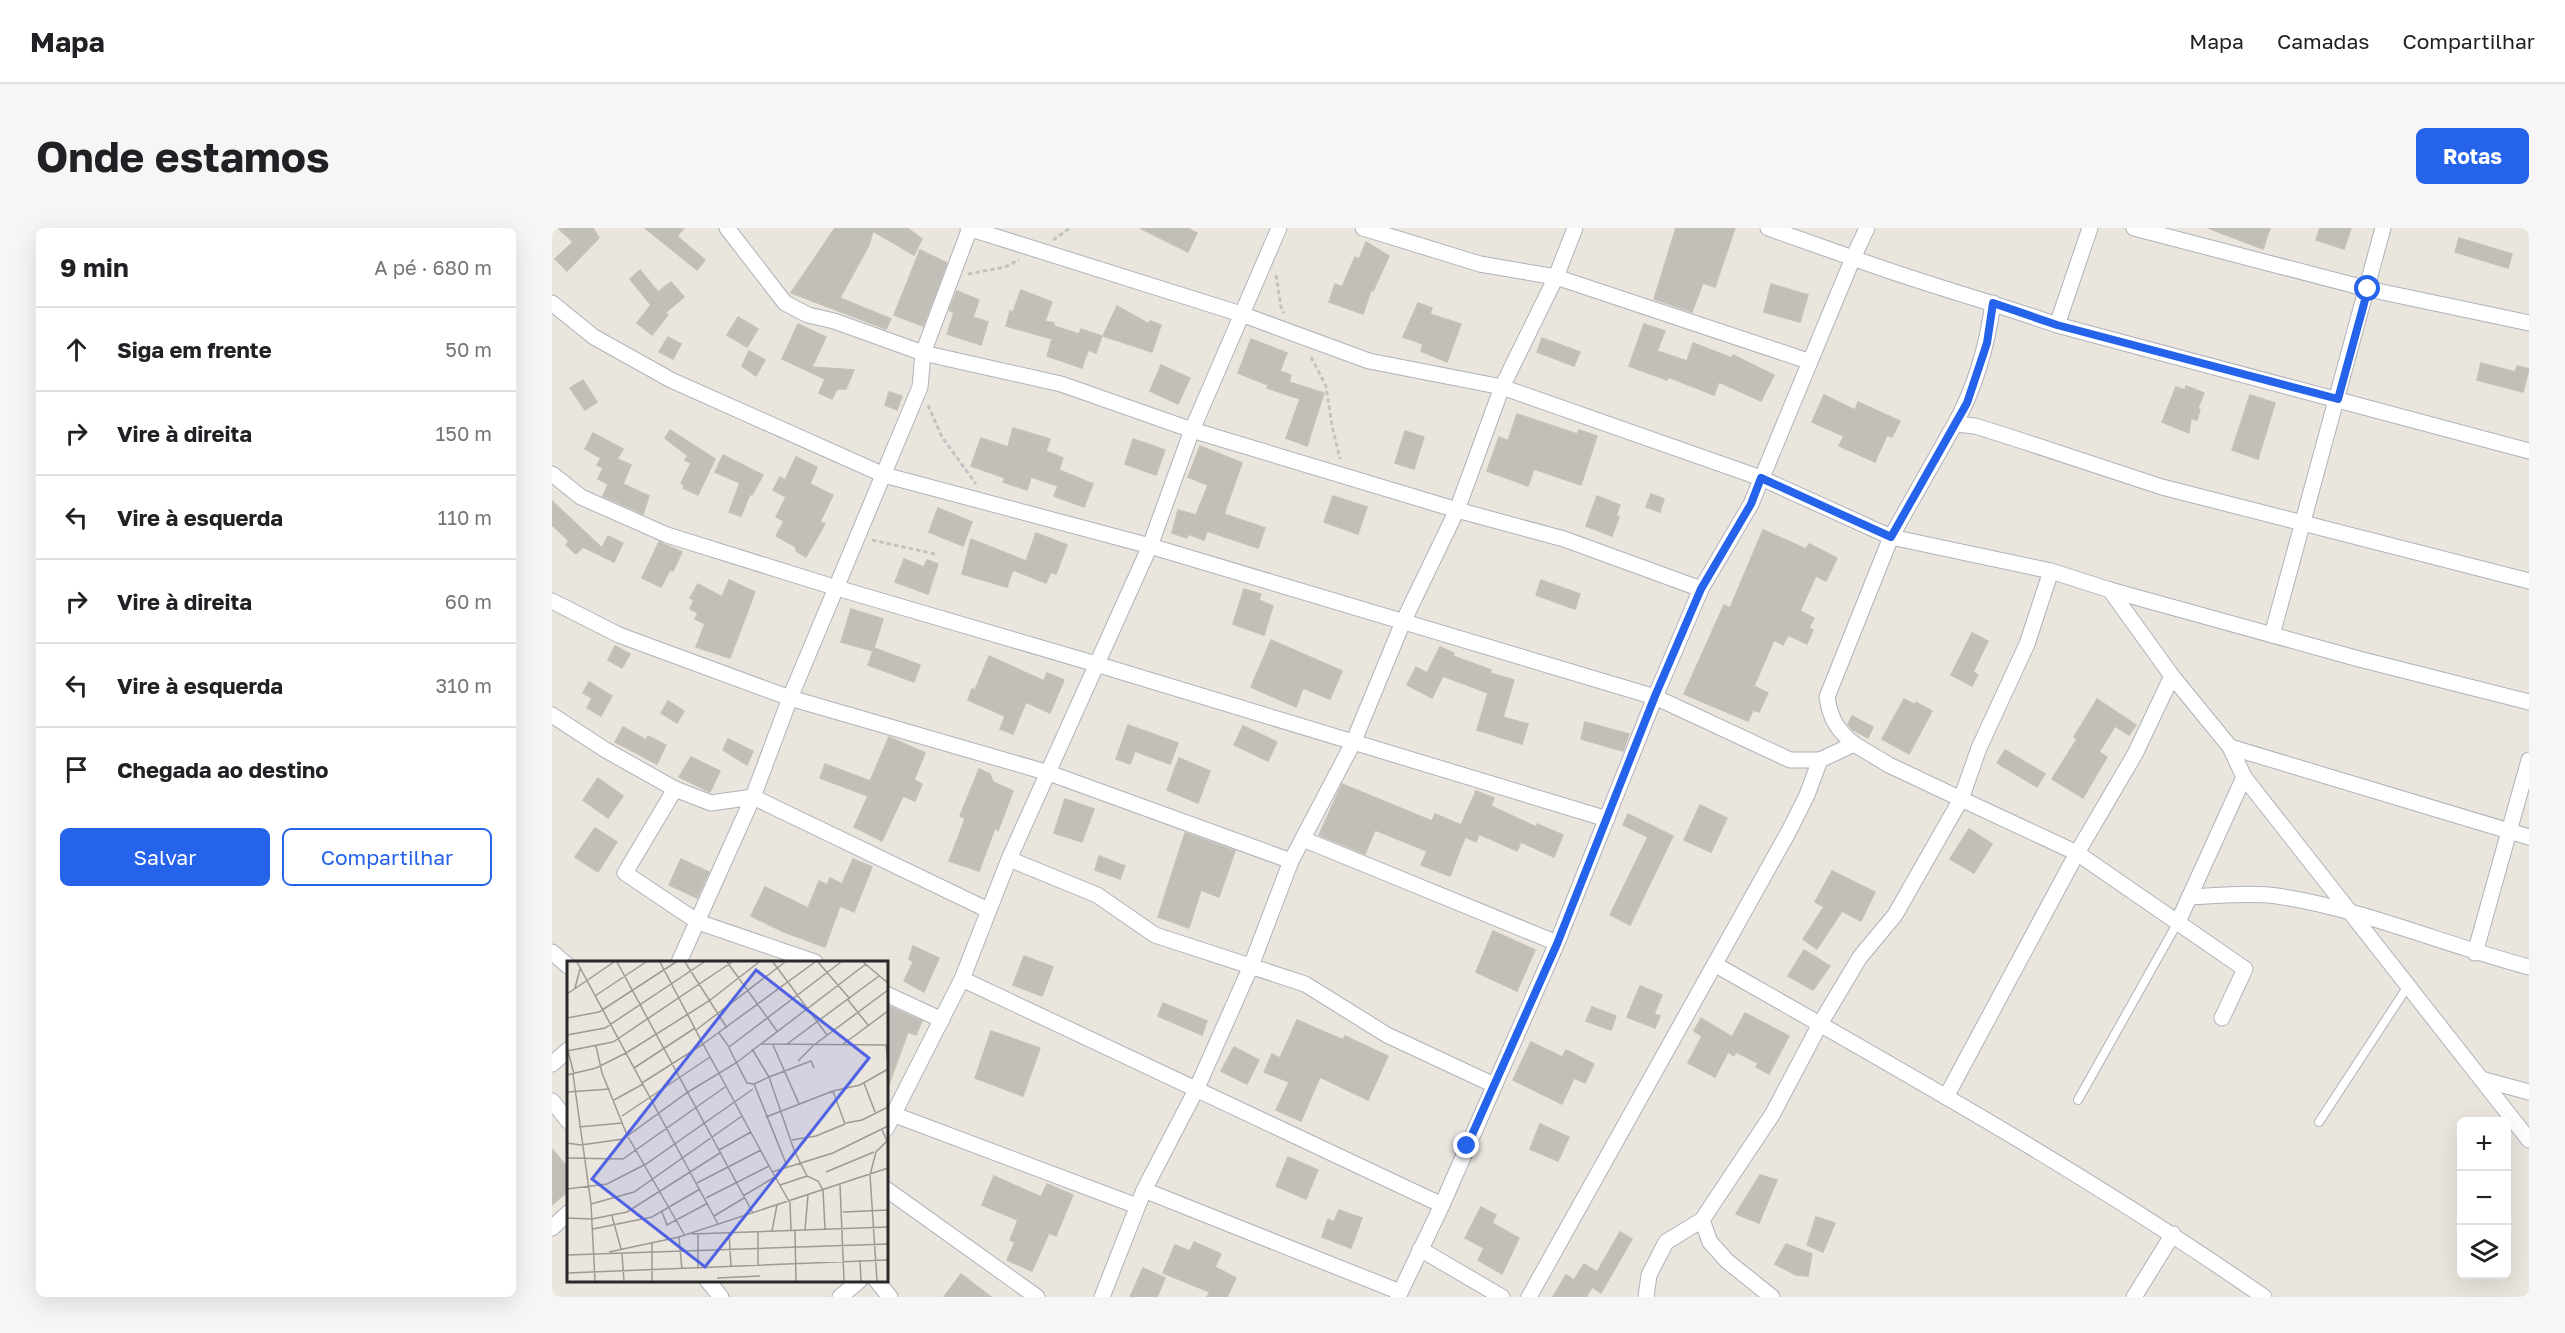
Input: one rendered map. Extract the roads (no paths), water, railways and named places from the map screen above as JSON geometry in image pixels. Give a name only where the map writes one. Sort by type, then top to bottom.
[{"type":"street","points":[[727,228],[785,303],[808,315],[834,321],[923,352],[1061,384],[1192,430],[1457,510],[1564,539],[1701,589]]},
{"type":"street","points":[[680,961],[753,797],[790,698],[920,387],[923,352],[969,228],[1241,314],[1369,360],[1502,387],[1761,478],[1891,537],[2051,571],[2110,590],[2272,635],[2529,702]]},
{"type":"street","points":[[888,1126],[962,979],[1009,859],[1150,546],[1192,430],[1279,228]]},
{"type":"street","points":[[1363,228],[1480,264],[1556,277],[1808,361]]},
{"type":"street","points":[[1102,1297],[1144,1190],[1196,1089],[1251,966],[1291,861],[1353,743],[1403,622],[1457,510],[1502,387],[1556,277],[1575,228]]},
{"type":"street","points":[[1768,228],[1889,271],[2057,325],[2529,452]]},
{"type":"street","points":[[1144,1190],[1399,1295],[1442,1205],[1557,944],[1655,696],[1701,589],[1751,504],[1808,361],[1868,228]]},
{"type":"street","points":[[2057,325],[2090,228]]},
{"type":"street","points":[[2134,228],[2368,289],[2529,323]]},
{"type":"street","points":[[2272,635],[2384,228]]},
{"type":"street","points":[[552,303],[594,337],[671,380],[884,475],[1150,546],[1655,696],[1790,760],[1820,760],[1854,744]]},
{"type":"street","points":[[1993,303],[1987,343],[1967,403],[1891,537],[1827,697],[1830,717],[1843,735],[1854,744],[1889,765],[2077,854],[2245,969],[2223,1018]]},
{"type":"street","points":[[1955,424],[1975,426],[2162,487],[2529,581]]},
{"type":"street","points":[[552,474],[581,497],[667,535],[1606,819]]},
{"type":"street","points":[[1646,1297],[1649,1275],[1666,1242],[1702,1220],[1772,1115],[1820,1024],[1860,957],[1895,915],[1961,799],[1979,747],[2027,644],[2051,571]]},
{"type":"street","points":[[2110,590],[2172,676],[2230,747],[2244,777],[2354,914],[2529,1140]]},
{"type":"street","points":[[552,602],[619,635],[790,698],[1049,773],[1291,861]]},
{"type":"street","points":[[1946,1097],[2077,854],[2135,754],[2172,676]]},
{"type":"street","points":[[552,715],[604,749],[675,789],[711,803],[753,797],[988,910]]},
{"type":"street","points":[[2230,747],[2529,837]]},
{"type":"street","points":[[1529,1297],[1789,831],[1807,795],[1820,760]]},
{"type":"street","points":[[2475,953],[2529,760]]},
{"type":"street","points":[[2178,922],[2244,777]]},
{"type":"street","points":[[675,789],[625,873],[698,922],[809,961]]},
{"type":"street","points":[[1303,838],[1557,944]]},
{"type":"street","points":[[1009,859],[1097,895],[1155,935],[1305,984],[1387,1035],[1494,1085]]},
{"type":"street","points":[[2189,897],[2275,895],[2354,914],[2475,953],[2529,967]]},
{"type":"street","points":[[552,952],[567,965]]},
{"type":"street","points":[[1716,965],[1946,1097],[2173,1234],[2264,1297]]},
{"type":"street","points":[[962,979],[1442,1205]]},
{"type":"street","points":[[888,995],[942,1020]]},
{"type":"street","points":[[552,1064],[567,1051]]},
{"type":"street","points":[[2481,1079],[2529,1092]]},
{"type":"street","points":[[552,1101],[567,1120]]},
{"type":"street","points":[[895,1115],[1137,1206]]},
{"type":"street","points":[[888,1190],[1037,1297]]},
{"type":"street","points":[[552,1228],[567,1214]]},
{"type":"street","points":[[1702,1220],[1710,1242],[1727,1261],[1772,1297]]},
{"type":"street","points":[[2134,1297],[2173,1234]]},
{"type":"street","points":[[1420,1249],[1502,1297]]},
{"type":"street","points":[[708,1282],[721,1297]]},
{"type":"street","points":[[840,1297],[859,1282]]},
{"type":"street","points":[[877,1282],[890,1297]]},
{"type":"lane","points":[[2078,1100],[2178,922]]},
{"type":"lane","points":[[2319,1122],[2409,985]]}]
